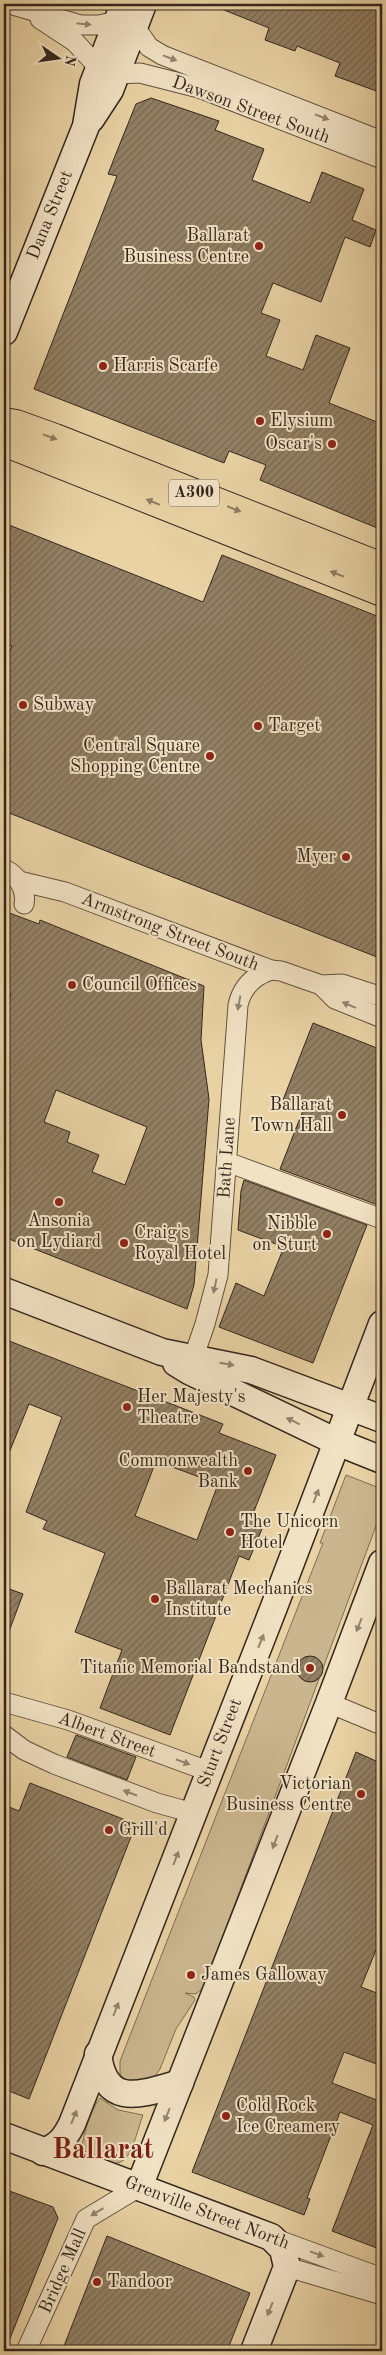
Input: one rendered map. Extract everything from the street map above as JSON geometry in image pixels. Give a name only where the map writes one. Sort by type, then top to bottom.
[{"type":"highway","name":"A300","points":[[4,422],[16,424],[55,438],[382,567]]},
{"type":"highway","name":"A300","points":[[4,442],[382,592]]},
{"type":"street","points":[[15,6],[81,25],[99,25],[130,14]]},
{"type":"street","points":[[15,6],[75,42],[108,71]]},
{"type":"street","name":"Dana Street","points":[[4,332],[86,126],[110,90],[108,71],[130,14]]},
{"type":"street","name":"Dawson Street South","points":[[130,14],[150,47],[162,55],[382,141]]},
{"type":"street","name":"Dawson Street South","points":[[108,71],[140,73],[199,88],[382,159]]},
{"type":"street","name":"Armstrong Street South","points":[[9,873],[24,893],[24,904]]},
{"type":"street","name":"Armstrong Street South","points":[[9,873],[66,892],[271,970],[281,971],[321,985],[342,984],[382,997]]},
{"type":"street","name":"Bath Lane","points":[[191,1365],[216,1287],[240,994],[246,985],[257,976],[271,970]]},
{"type":"street","name":"Armstrong Street South","points":[[321,985],[336,999],[382,1018]]},
{"type":"street","points":[[227,1162],[382,1219]]},
{"type":"street","points":[[4,1291],[162,1352],[191,1365],[337,1442],[382,1460]]},
{"type":"street","name":"Sturt Street","points":[[43,2152],[55,2147],[64,2138],[193,1813],[382,1324]]},
{"type":"street","points":[[191,1365],[251,1370],[382,1419]]},
{"type":"street","points":[[139,2187],[330,1703],[382,1563]]},
{"type":"street","name":"Albert Street","points":[[4,1702],[68,1720],[208,1771]]},
{"type":"street","points":[[330,1703],[382,1725]]},
{"type":"street","points":[[4,1735],[24,1750],[54,1764],[156,1803],[193,1813]]},
{"type":"street","points":[[98,2054],[107,2082],[125,2095],[139,2095],[180,2083]]},
{"type":"street","name":"Grenville Street North","points":[[4,2136],[382,2278]]},
{"type":"street","name":"Bridge Mall","points":[[26,2351],[86,2219],[139,2187]]},
{"type":"street","points":[[254,2351],[287,2267],[287,2259],[283,2249],[271,2237]]},
{"type":"street","name":"Grenville Street North","points":[[287,2267],[382,2295]]},
{"type":"shaded area","points":[[346,1475],[382,1489],[382,1510],[204,1987],[196,1994],[185,1993],[194,1997],[195,2000],[176,2029],[160,2069],[155,2076],[147,2081],[135,2083],[124,2079],[120,2074],[120,2061],[323,1543],[320,1543]]},
{"type":"shaded area","points":[[100,2098],[118,2110],[143,2115],[129,2154],[121,2162],[109,2164],[96,2160],[90,2157],[83,2148],[88,2122]]},
{"type":"building","points":[[209,4],[374,4],[382,7],[382,93],[335,76],[340,63],[297,46],[295,51],[265,40],[269,28]]},
{"type":"building","points":[[151,98],[219,121],[215,130],[264,149],[252,180],[310,203],[322,172],[364,189],[352,220],[376,230],[370,247],[345,237],[321,302],[273,283],[261,313],[280,320],[266,356],[303,370],[316,335],[350,348],[329,403],[382,424],[382,530],[260,480],[266,465],[229,451],[224,463],[34,389],[117,176],[108,174],[119,146],[136,104]]},
{"type":"building","points":[[4,523],[203,602],[222,555],[382,618],[382,959],[4,811],[4,667],[12,646],[4,643]]},
{"type":"building","points":[[4,911],[39,924],[40,920],[204,986],[201,1040],[209,1099],[194,1285],[187,1309],[4,1237],[4,1014],[11,994],[4,993]],"holes":[[[56,1090],[147,1127],[125,1185],[92,1172],[99,1155],[67,1142],[70,1132],[44,1122]]]},
{"type":"building","name":"Ballarat Town Hall","points":[[313,1023],[382,1050],[382,1193],[378,1205],[280,1169],[304,1108],[283,1100]]},
{"type":"building","points":[[244,1180],[367,1225],[313,1363],[219,1327],[236,1283],[264,1296],[284,1247],[238,1230],[241,1191]]},
{"type":"building","points":[[4,1339],[223,1424],[219,1433],[276,1455],[251,1519],[264,1524],[249,1560],[239,1556],[170,1735],[100,1708],[122,1650],[75,1632],[105,1553],[43,1529],[47,1521],[26,1512],[62,1417],[29,1404],[4,1465]],"holes":[[[156,1461],[202,1478],[201,1480],[217,1487],[197,1540],[135,1516]]]},
{"type":"building","points":[[4,1587],[23,1594],[5,1642],[4,1642]]},
{"type":"building","name":"Titanic Memorial Bandstand","points":[[310,1656],[319,1660],[323,1669],[319,1678],[310,1682],[301,1678],[297,1669],[301,1660]]},
{"type":"building","points":[[76,1735],[136,1757],[127,1780],[67,1757]]},
{"type":"building","points":[[356,1752],[376,1761],[382,1771],[382,1935],[361,1987],[382,1995],[382,2066],[344,2052],[332,2083],[382,2102],[382,2250],[332,2231],[373,2125],[340,2112],[307,2198],[310,2199],[304,2215],[192,2172]]},
{"type":"building","points":[[30,1783],[136,1824],[29,2099],[4,2089],[4,1805],[19,1811]]},
{"type":"building","points":[[4,2189],[53,2207],[58,2218],[5,2351]]},
{"type":"building","points":[[107,2236],[250,2293],[227,2351],[62,2351]]},
{"type":"place","name":"Ballarat Business Centre","points":[[259,246]]},
{"type":"place","name":"Harris Scarfe","points":[[103,366]]},
{"type":"place","name":"Elysium","points":[[260,421]]},
{"type":"place","name":"Oscar's","points":[[332,444]]},
{"type":"place","name":"Subway","points":[[23,705]]},
{"type":"place","name":"Target","points":[[258,726]]},
{"type":"place","name":"Central Square Shopping Centre","points":[[210,756]]},
{"type":"place","name":"Myer","points":[[346,857]]},
{"type":"place","name":"Council Offices","points":[[72,985]]},
{"type":"place","name":"Ballarat Town Hall","points":[[342,1115]]},
{"type":"place","name":"Ansonia on Lydiard","points":[[59,1202]]},
{"type":"place","name":"Nibble on Sturt","points":[[327,1234]]},
{"type":"place","name":"Craig's Royal Hotel","points":[[124,1243]]},
{"type":"place","name":"Her Majesty's Theatre","points":[[127,1407]]},
{"type":"place","name":"Commonwealth Bank","points":[[248,1471]]},
{"type":"place","name":"The Unicorn Hotel","points":[[230,1532]]},
{"type":"place","name":"Ballarat Mechanics Institute","points":[[155,1599]]},
{"type":"place","name":"Titanic Memorial Bandstand","points":[[310,1668]]},
{"type":"place","name":"Victorian Business Centre","points":[[361,1794]]},
{"type":"place","name":"Grill'd","points":[[109,1830]]},
{"type":"place","name":"James Galloway","points":[[191,1975]]},
{"type":"place","name":"Cold Rock Ice Creamery","points":[[226,2116]]},
{"type":"place","name":"Tandoor","points":[[97,2282]]},
{"type":"district","name":"Ballarat","points":[[103,2151]]}]
